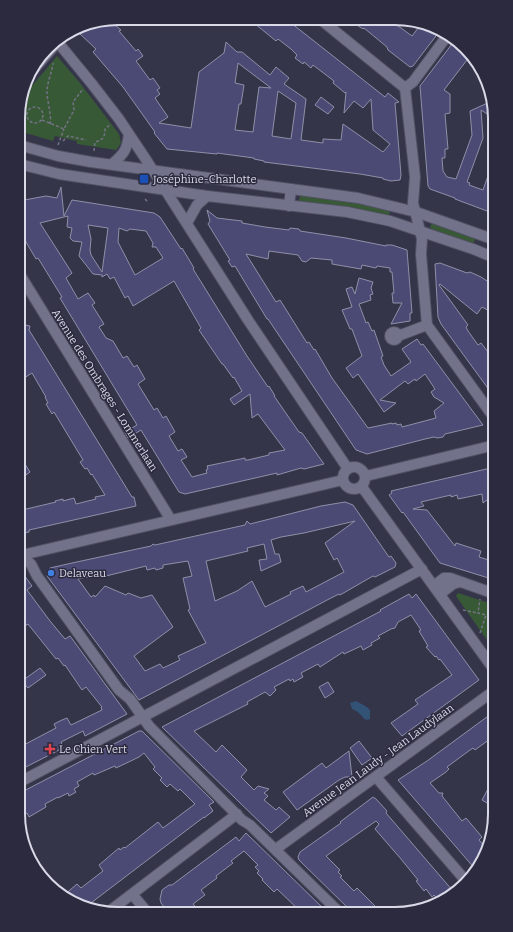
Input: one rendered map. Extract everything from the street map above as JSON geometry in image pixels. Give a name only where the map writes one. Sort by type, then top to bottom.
[{"type":"street","points":[[327,25],[405,88],[414,177],[413,203],[422,239],[421,254],[426,325],[488,409]]},
{"type":"street","points":[[405,88],[413,82],[444,40]]},
{"type":"street","points":[[61,45],[129,134],[248,320],[348,469]]},
{"type":"street","points":[[112,164],[123,155],[126,150],[129,134]]},
{"type":"street","points":[[25,147],[58,156],[91,162],[358,198],[416,212],[488,238]]},
{"type":"street","points":[[25,166],[59,174],[207,196],[347,212],[390,221],[488,252]]},
{"type":"street","points":[[289,206],[291,189]]},
{"type":"street","points":[[187,223],[197,205],[207,196]]},
{"type":"street","name":"Avenue des Ombrages - Lommerlaan","points":[[25,283],[171,520]]},
{"type":"street","points":[[398,336],[426,325]]},
{"type":"street","points":[[366,476],[488,448]]},
{"type":"street","points":[[351,467],[358,468],[364,472],[366,476],[366,480],[362,487],[352,489],[346,486],[343,480],[344,474],[351,467]]},
{"type":"street","points":[[25,554],[343,480]]},
{"type":"street","points":[[362,487],[488,660]]},
{"type":"street","points":[[25,560],[31,564],[37,576],[120,690],[130,699],[149,726],[237,814],[334,907]]},
{"type":"street","points":[[25,779],[422,570]]},
{"type":"street","points":[[437,590],[460,582],[488,592]]},
{"type":"street","name":"Avenue Jean Laudy - Jean Laudylaan","points":[[276,850],[488,695]]},
{"type":"street","points":[[376,777],[463,878]]},
{"type":"street","points":[[115,907],[237,814]]},
{"type":"street","points":[[132,894],[144,907]]},
{"type":"path","points":[[50,124],[51,120],[48,110],[47,91],[53,65],[52,60]]},
{"type":"path","points":[[58,145],[74,110],[73,102],[82,89],[86,87]]},
{"type":"path","points":[[34,108],[39,108],[43,114],[42,120],[36,123],[31,122],[28,118],[28,112],[34,108]]},
{"type":"path","points":[[42,120],[64,129]]},
{"type":"path","points":[[94,151],[95,142],[102,140],[105,134],[105,129],[113,123]]},
{"type":"path","points":[[60,140],[64,142],[68,136],[86,140]]},
{"type":"path","points":[[148,202],[145,202],[148,202]]},
{"type":"path","points":[[478,613],[480,599]]},
{"type":"path","points":[[463,610],[486,615],[480,633]]},
{"type":"green space","points":[[57,56],[80,83],[119,134],[121,143],[116,150],[77,144],[77,141],[55,136],[53,141],[25,133],[26,106],[30,88]]},
{"type":"green space","points":[[301,195],[353,201],[390,209],[389,217],[300,202],[299,199]]},
{"type":"green space","points":[[432,223],[476,237],[473,244],[432,229],[430,227]]},
{"type":"green space","points":[[458,593],[488,603],[488,640],[487,640],[456,596]]},
{"type":"water","points":[[356,701],[370,710],[370,719],[365,719],[352,709],[350,703]]},
{"type":"building","points":[[115,25],[121,30],[119,31],[136,51],[138,49],[143,56],[136,61],[150,80],[153,78],[160,88],[157,90],[160,94],[155,98],[168,117],[159,123],[191,128],[199,72],[224,53],[226,42],[237,52],[242,52],[270,75],[276,67],[289,78],[284,84],[306,99],[301,140],[323,143],[323,139],[341,140],[343,124],[383,152],[390,144],[373,130],[371,99],[363,108],[354,101],[344,113],[346,92],[345,93],[333,83],[334,81],[313,65],[311,68],[304,62],[303,64],[295,58],[297,55],[278,39],[276,41],[256,25],[294,25],[385,97],[388,93],[399,102],[395,103],[401,175],[400,180],[391,181],[360,174],[264,162],[254,158],[217,153],[167,149],[154,133],[155,132],[123,87],[93,52],[96,49],[80,34],[94,28]],"holes":[[[238,63],[271,88],[259,87],[253,132],[235,130],[244,85],[235,83]],[[278,91],[296,103],[291,139],[272,136]]]},
{"type":"building","points":[[357,25],[397,25],[412,36],[418,28],[436,35],[413,66],[410,67],[388,50],[387,47],[364,28],[363,29]]},
{"type":"building","points":[[452,45],[467,60],[444,90],[450,94],[450,113],[445,114],[448,149],[445,149],[445,158],[442,158],[443,171],[447,177],[456,179],[472,135],[470,111],[487,103],[488,114],[481,110],[483,138],[467,182],[470,183],[469,185],[483,190],[488,176],[488,211],[430,189],[428,186],[420,86]]},
{"type":"building","points":[[321,97],[334,107],[328,114],[315,105]]},
{"type":"building","points":[[61,187],[64,216],[72,200],[154,213],[160,217],[181,249],[182,248],[194,268],[193,269],[247,356],[268,387],[269,386],[274,396],[299,432],[302,433],[324,464],[185,494],[179,492],[141,430],[128,438],[125,432],[137,425],[60,298],[62,297],[25,240],[25,200],[46,196],[57,198]],"holes":[[[68,216],[67,227],[72,228],[70,238],[73,241],[82,242],[79,256],[93,274],[102,275],[102,277],[107,274],[110,279],[114,277],[125,298],[128,296],[133,306],[174,281],[201,328],[199,330],[222,364],[233,378],[234,377],[242,391],[230,399],[234,405],[250,394],[252,418],[258,414],[285,450],[269,453],[269,455],[248,460],[245,460],[245,458],[207,466],[207,473],[192,477],[181,460],[187,457],[182,449],[178,451],[169,436],[175,432],[166,416],[163,418],[157,408],[154,410],[138,384],[145,379],[137,365],[134,367],[127,356],[123,358],[113,341],[106,338],[99,327],[104,324],[92,305],[95,303],[88,293],[78,299],[66,278],[72,273],[40,223]],[[88,225],[108,228],[102,272],[91,255],[91,239]],[[119,228],[127,231],[130,229],[146,231],[153,243],[152,247],[156,247],[163,258],[135,275],[118,242]]]},
{"type":"building","points":[[207,210],[217,218],[242,221],[242,223],[289,230],[290,228],[299,229],[300,231],[386,246],[392,245],[407,250],[412,313],[410,313],[410,321],[391,324],[402,303],[393,303],[392,293],[394,293],[392,272],[390,272],[390,268],[377,266],[376,268],[362,265],[361,269],[332,264],[332,260],[311,258],[306,262],[302,261],[298,255],[269,251],[268,259],[246,254],[276,302],[280,300],[307,343],[309,342],[314,350],[315,349],[332,378],[368,428],[392,423],[396,423],[397,425],[401,424],[402,427],[436,418],[434,411],[444,403],[434,397],[431,392],[435,389],[425,374],[416,381],[415,379],[408,384],[405,381],[380,400],[396,403],[384,412],[358,374],[353,378],[346,368],[362,356],[352,329],[350,329],[342,310],[352,307],[346,289],[352,287],[355,294],[359,278],[373,282],[371,288],[373,294],[370,295],[371,300],[359,304],[366,323],[368,322],[372,331],[374,330],[383,356],[381,357],[391,376],[411,362],[402,349],[417,339],[421,345],[423,344],[483,425],[445,434],[443,437],[425,439],[367,454],[356,450],[267,319],[235,266],[232,267],[228,261],[230,260],[208,224],[210,221]]},
{"type":"building","points":[[440,263],[467,273],[470,272],[488,282],[488,310],[482,307],[477,314],[440,284],[439,285],[468,325],[466,327],[468,331],[478,345],[481,343],[488,352],[488,388],[441,324],[438,317],[435,264]]},
{"type":"building","points":[[25,325],[30,326],[29,330],[132,497],[134,497],[136,506],[29,530],[29,532],[25,533],[25,509],[63,499],[63,501],[74,498],[76,504],[105,495],[92,474],[91,475],[87,468],[85,469],[80,462],[83,460],[54,412],[52,414],[46,404],[48,403],[46,397],[32,373],[25,377]]},
{"type":"building","points":[[25,464],[30,472],[25,476]]},
{"type":"building","points":[[488,469],[488,499],[483,503],[482,494],[458,499],[457,495],[451,497],[451,495],[421,502],[424,506],[413,509],[427,510],[455,546],[456,543],[481,551],[479,557],[488,560],[488,578],[440,563],[389,495],[392,493],[391,491]]},
{"type":"building","points":[[345,502],[353,505],[389,557],[391,556],[396,563],[395,567],[375,577],[373,576],[340,595],[339,594],[329,599],[139,700],[47,576],[50,568],[151,546],[153,544],[155,545],[245,525],[247,521],[250,524],[321,506]],"holes":[[[355,521],[325,543],[334,560],[337,558],[344,572],[306,592],[303,586],[265,607],[252,581],[237,591],[215,601],[206,561],[248,551],[247,548],[264,544],[267,559],[259,560],[261,571],[281,562],[279,554],[275,554],[271,540]],[[188,561],[192,576],[183,578],[190,609],[188,610],[206,643],[178,656],[180,660],[163,668],[160,664],[145,671],[134,656],[173,627],[152,595],[141,598],[128,593],[126,595],[105,586],[95,597],[94,595],[91,597],[78,579],[105,573],[106,576],[146,566],[147,570],[155,568],[156,570],[163,568],[163,565]]]},
{"type":"building","points":[[25,576],[32,586],[27,590],[65,639],[70,636],[127,714],[85,736],[83,731],[61,742],[63,748],[25,767],[25,744],[56,728],[54,724],[62,720],[67,718],[71,725],[102,710],[102,707],[86,687],[82,690],[65,665],[64,666],[58,658],[56,659],[28,624],[25,626]]},
{"type":"building","points":[[409,594],[412,598],[416,594],[479,680],[402,736],[391,723],[418,704],[415,700],[452,675],[440,659],[439,660],[436,656],[435,657],[426,647],[428,646],[419,631],[421,630],[411,615],[398,622],[395,628],[378,636],[380,638],[363,650],[361,646],[344,654],[343,652],[320,667],[318,664],[301,673],[303,677],[294,682],[293,679],[290,681],[289,679],[274,687],[276,690],[270,696],[265,692],[247,702],[248,704],[194,731],[216,752],[222,745],[247,770],[241,777],[254,790],[258,786],[269,789],[264,793],[268,796],[264,800],[276,810],[279,807],[290,817],[271,833],[162,727],[381,611],[380,610]]},
{"type":"building","points":[[40,668],[46,675],[28,688],[25,684],[25,679]]},
{"type":"building","points":[[328,682],[334,692],[325,698],[319,687]]},
{"type":"building","points":[[488,716],[488,740],[475,750],[473,748],[470,750],[447,767],[449,769],[446,772],[430,783],[439,793],[443,793],[442,796],[462,821],[466,818],[482,837],[479,840],[483,844],[473,866],[398,780],[427,761]]},
{"type":"building","points":[[139,731],[142,731],[214,802],[209,805],[213,811],[91,903],[67,892],[77,884],[81,888],[103,871],[99,865],[119,848],[120,850],[124,847],[125,848],[158,822],[163,828],[195,804],[180,789],[178,791],[170,784],[167,787],[160,780],[162,778],[153,769],[155,767],[144,753],[116,768],[115,766],[94,775],[93,773],[77,782],[79,786],[74,789],[76,792],[69,796],[68,793],[58,797],[45,804],[46,807],[29,817],[27,813],[25,814],[25,790]]},
{"type":"building","points":[[359,741],[372,758],[362,765],[350,748]]},
{"type":"building","points":[[349,751],[352,777],[345,777],[339,780],[297,810],[283,792],[322,763],[326,768]]},
{"type":"building","points":[[488,789],[488,804],[482,800]]},
{"type":"building","points":[[373,797],[387,811],[386,813],[451,889],[436,897],[434,895],[432,897],[426,889],[424,891],[416,881],[418,880],[375,829],[379,824],[376,821],[326,856],[340,870],[338,872],[342,876],[340,877],[354,891],[357,888],[376,907],[347,907],[299,860],[298,857],[300,852],[341,823],[340,822]]},
{"type":"building","points":[[246,833],[322,907],[296,907],[277,889],[274,892],[257,873],[259,871],[255,867],[258,865],[244,851],[231,861],[233,863],[216,876],[217,878],[201,890],[205,895],[193,904],[196,907],[164,907],[160,899],[162,890],[169,885],[172,885],[236,837],[239,841]]},
{"type":"place","name":"Joséphine-Charlotte","points":[[144,179]]},
{"type":"place","name":"Delaveau","points":[[51,573]]},
{"type":"place","name":"Le Chien Vert","points":[[50,749]]}]
